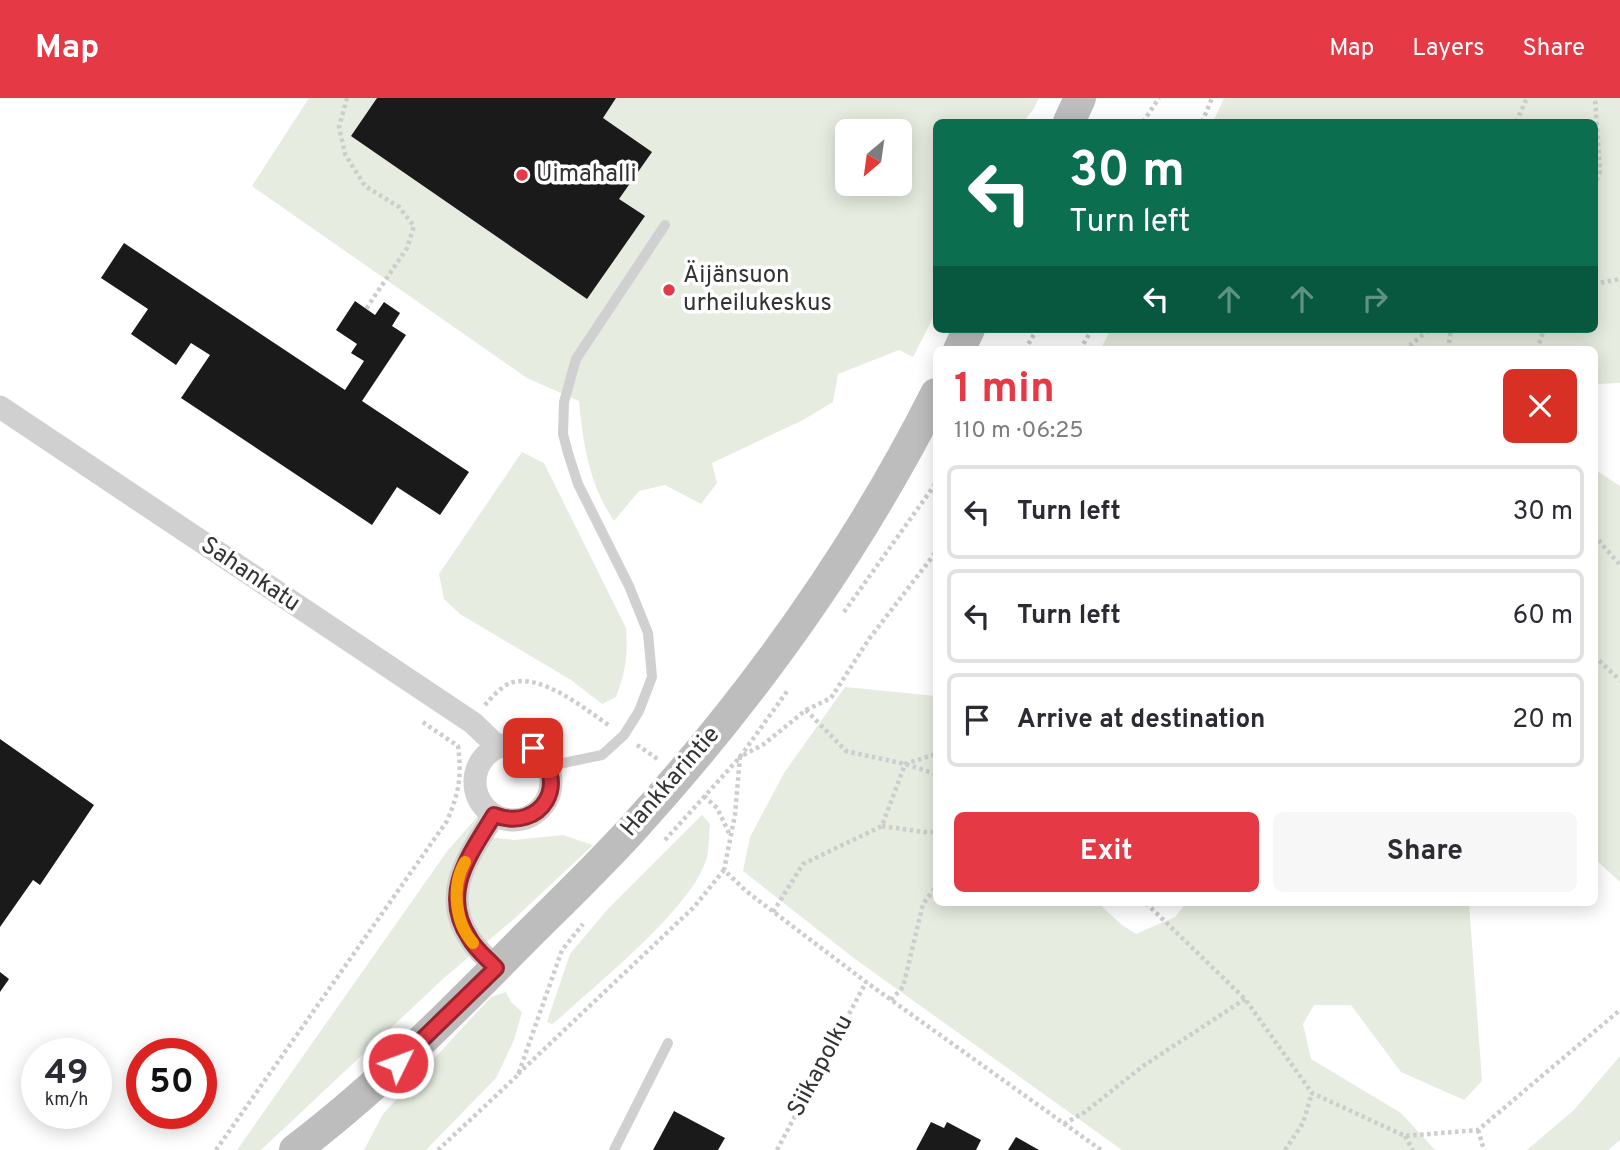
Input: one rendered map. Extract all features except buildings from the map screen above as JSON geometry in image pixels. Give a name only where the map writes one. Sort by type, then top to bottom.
[{"type":"main road","points":[[1070,119],[1080,98]]},
{"type":"main road","name":"Hankkarintie","points":[[295,1150],[339,1117],[437,1027],[634,828],[703,748],[752,685],[866,522],[933,399]]},
{"type":"main road","name":"Hankkarintie","points":[[312,1150],[339,1117]]},
{"type":"street","name":"Sahankatu","points":[[0,407],[473,723],[498,747]]},
{"type":"street","points":[[522,744],[533,748],[549,766],[551,790],[547,801],[539,810],[517,820],[494,815],[478,797],[475,785],[480,762],[498,747],[522,744]]},
{"type":"street","points":[[494,815],[461,869],[456,905],[470,939],[496,968]]},
{"type":"lane","points":[[549,766],[602,755],[624,735],[639,711],[652,677],[648,633],[629,586],[578,484],[563,434],[564,402],[576,359],[665,225]]},
{"type":"lane","points":[[614,1150],[668,1044]]},
{"type":"path","points":[[346,98],[339,127],[345,155],[365,186],[399,207],[415,226],[407,248],[366,309]]},
{"type":"path","points":[[1145,119],[1158,98]]},
{"type":"path","points":[[1203,119],[1212,98]]},
{"type":"path","points":[[1517,119],[1527,98]]},
{"type":"path","points":[[1595,98],[1596,119]]},
{"type":"path","points":[[1598,142],[1598,176]]},
{"type":"path","points":[[1598,283],[1620,279]]},
{"type":"path","points":[[1409,346],[1425,333]]},
{"type":"path","points":[[1598,540],[1620,565]]},
{"type":"path","points":[[438,1150],[694,907],[724,870],[735,815],[740,757],[764,744],[806,710],[831,698],[869,639],[933,556]]},
{"type":"path","points":[[1598,660],[1620,680]]},
{"type":"path","points":[[806,710],[846,751],[933,773]]},
{"type":"path","points":[[216,1150],[447,821],[457,797],[461,770],[458,746],[411,714]]},
{"type":"path","points":[[905,764],[933,755]]},
{"type":"path","points":[[882,826],[905,764]]},
{"type":"path","points":[[660,844],[723,776]]},
{"type":"path","points":[[773,912],[803,864],[882,826],[933,832]]},
{"type":"path","points":[[724,870],[773,912],[866,982],[1101,1150]]},
{"type":"path","points":[[891,1000],[903,987],[923,904],[933,891]]},
{"type":"path","points":[[1149,906],[1245,999],[1312,1093],[1405,1136],[1478,1130],[1620,1010]]},
{"type":"path","points":[[518,1075],[562,950],[586,920]]},
{"type":"path","name":"Siikapolku","points":[[777,1150],[866,982]]},
{"type":"path","points":[[1063,1124],[1085,1112],[1143,1066],[1245,999]]},
{"type":"path","points":[[1285,1150],[1303,1123],[1312,1093]]},
{"type":"path","points":[[1478,1130],[1484,1150]]},
{"type":"path","points":[[1405,1136],[1413,1150]]},
{"type":"shaded area","name":"Äijänsuon urheilukeskus","points":[[309,98],[1039,98],[1026,119],[933,119],[933,318],[913,357],[899,350],[838,374],[833,402],[803,420],[712,463],[717,483],[701,504],[665,485],[639,491],[614,521],[593,478],[579,401],[527,378],[252,186]]},
{"type":"shaded area","points":[[1224,98],[1620,98],[1620,383],[1598,384],[1598,346],[1102,346],[1109,333],[1598,333],[1598,119],[1214,119]]},
{"type":"shaded area","points":[[522,452],[544,463],[626,628],[626,663],[619,688],[616,697],[602,704],[571,680],[460,614],[444,599],[439,574]]},
{"type":"shaded area","points":[[1598,472],[1620,486],[1620,882],[1598,862]]},
{"type":"shaded area","points":[[845,687],[933,696],[933,906],[1101,906],[1136,934],[1175,917],[1184,906],[1469,906],[1482,1081],[1464,1100],[1401,1072],[1351,1005],[1314,1005],[1303,1024],[1311,1059],[1401,1113],[1435,1150],[1122,1150],[855,959],[743,871],[750,837],[784,773]]},
{"type":"shaded area","points":[[479,815],[486,837],[514,840],[563,835],[593,845],[514,919],[444,978],[261,1150],[237,1150],[448,850]]},
{"type":"shaded area","points":[[702,815],[710,824],[707,857],[699,876],[684,898],[621,963],[561,1017],[552,1024],[547,1022],[570,954],[607,910]]},
{"type":"shaded area","points":[[506,992],[511,1002],[522,1012],[514,1040],[496,1078],[426,1150],[364,1150],[383,1114],[491,997]]},
{"type":"shaded area","points":[[1620,1056],[1620,1140],[1608,1150],[1527,1150],[1574,1110]]},
{"type":"slow traffic","points":[[465,862],[461,869],[456,905],[473,943]]},
{"type":"place","name":"Uimahalli","points":[[522,175]]},
{"type":"place","name":"Äijänsuon urheilukeskus","points":[[669,290]]},
{"type":"route","points":[[398,1063],[496,968],[470,939],[456,905],[461,869],[494,815],[517,820],[529,817],[547,801],[552,778],[549,766],[533,748]]}]
